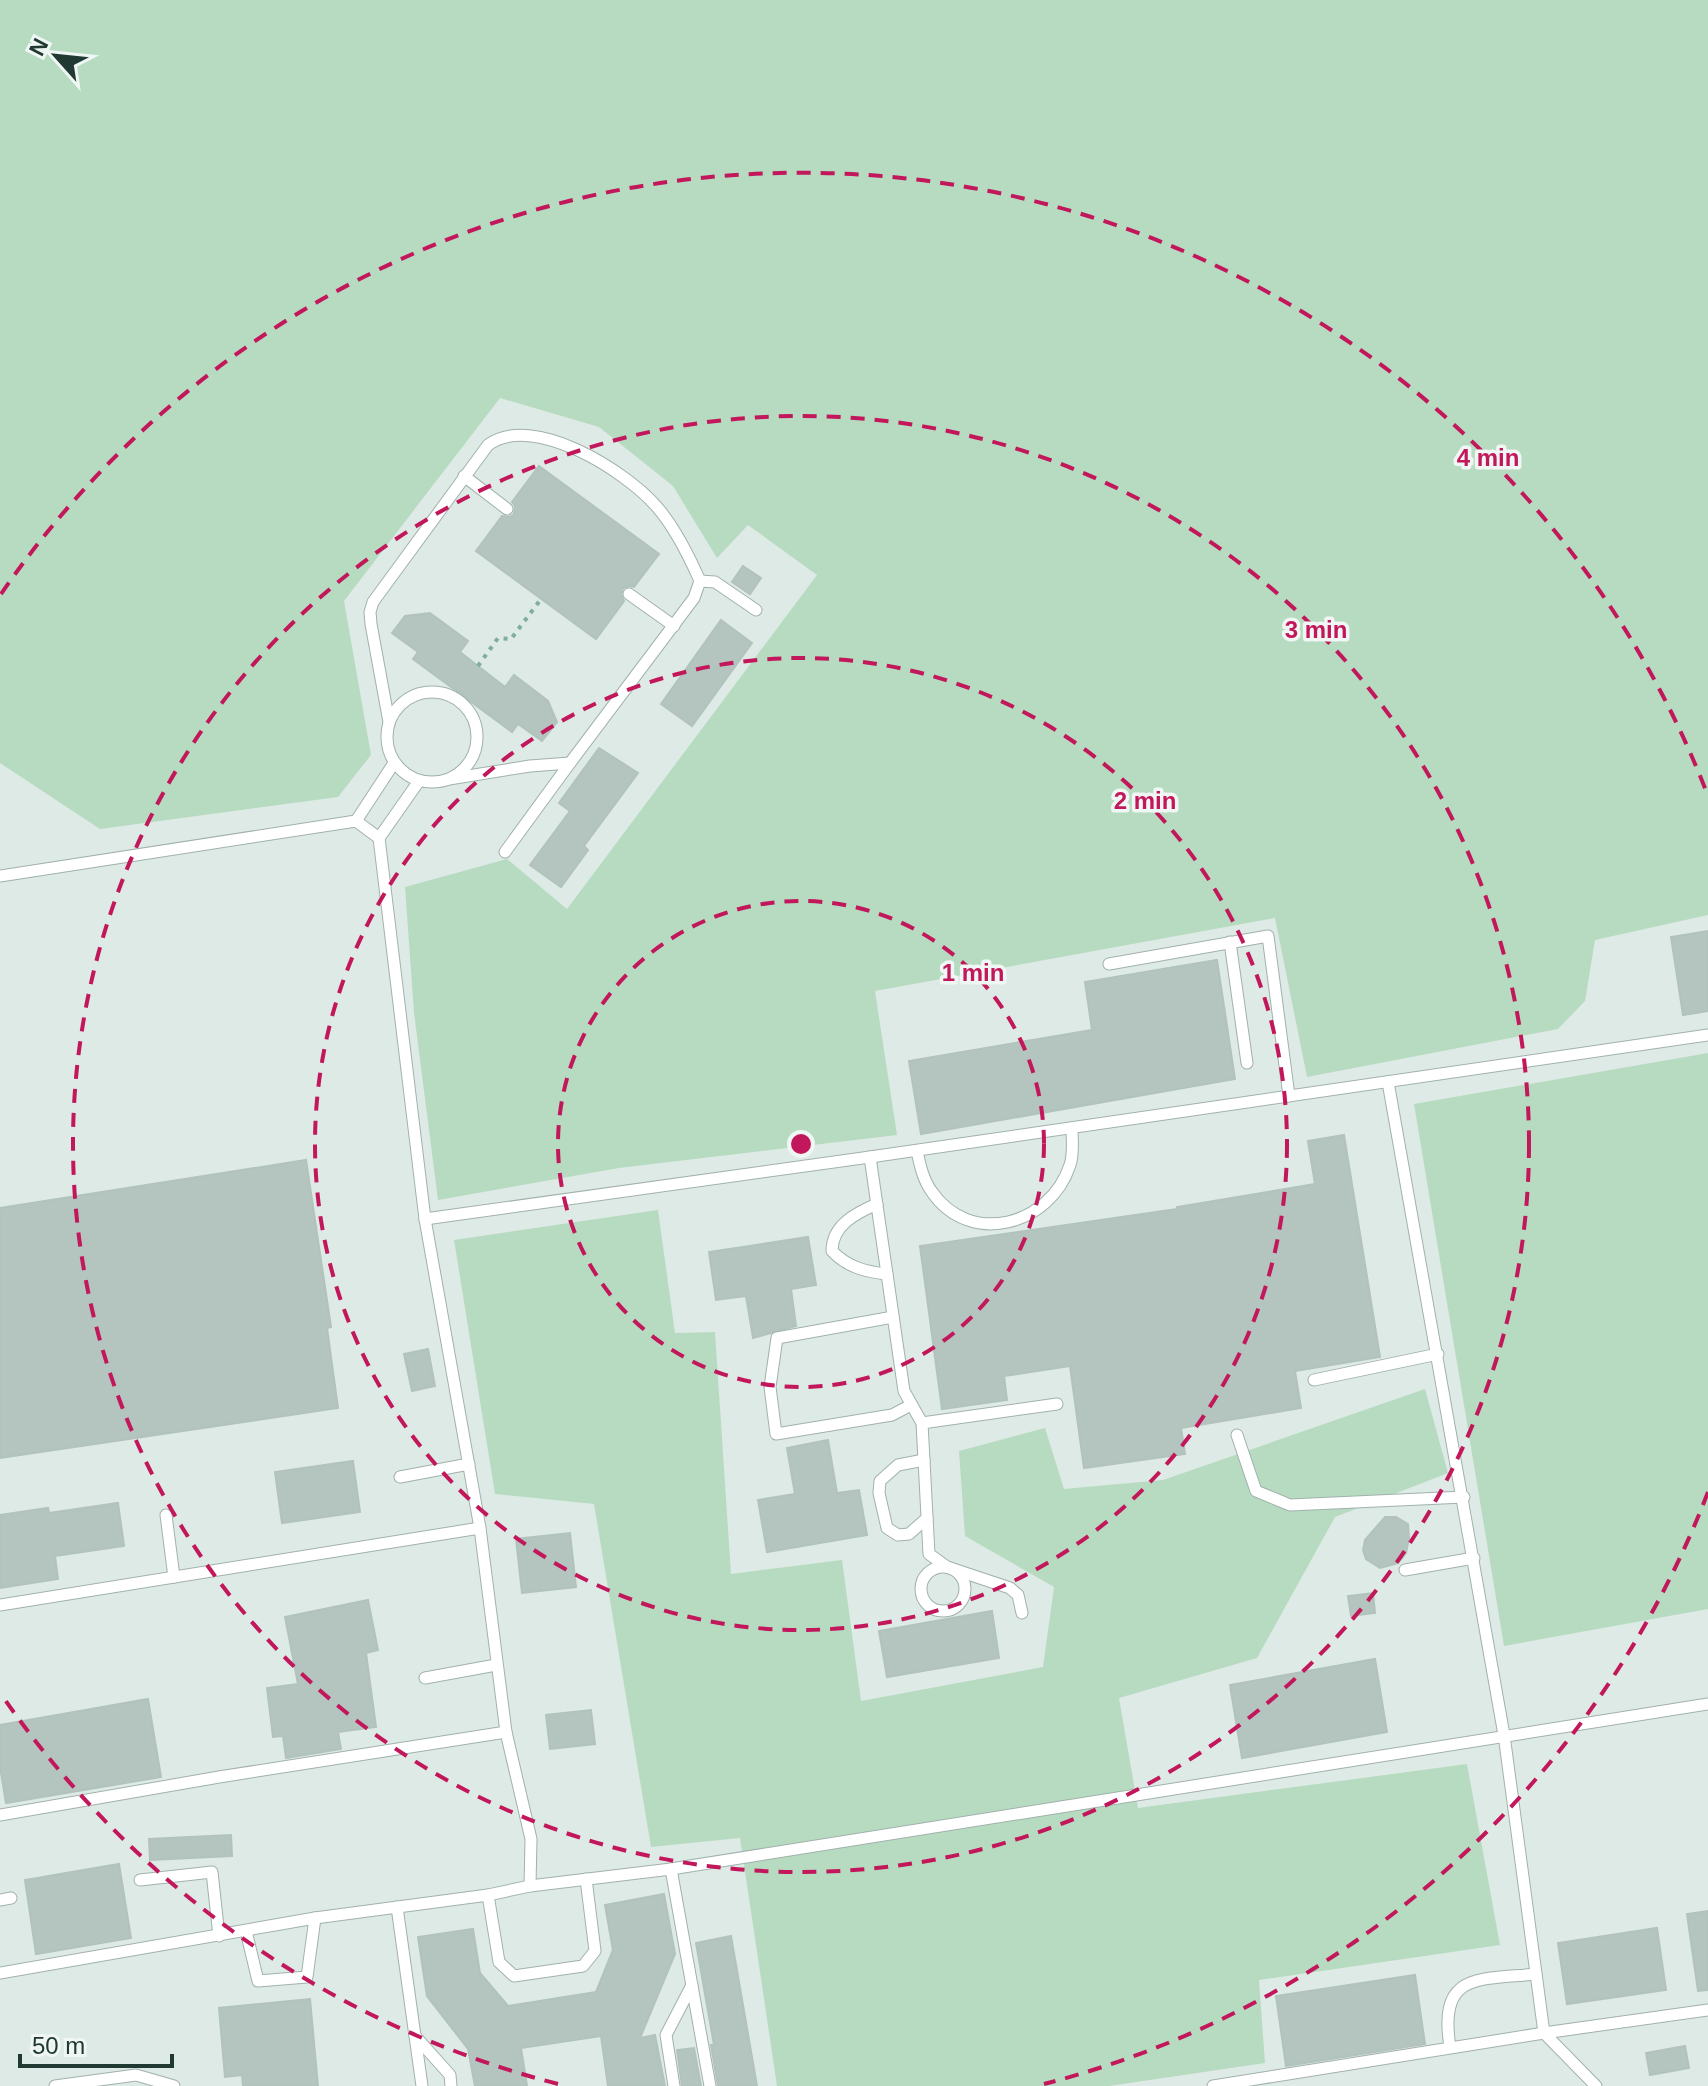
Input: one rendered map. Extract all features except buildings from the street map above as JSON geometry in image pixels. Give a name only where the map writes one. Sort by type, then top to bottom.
[{"type":"lane","points":[[389,722],[371,624],[373,602],[488,445],[509,435],[537,437],[574,449],[608,466],[635,485],[658,508],[692,561],[700,581],[694,598],[505,852]]},
{"type":"lane","points":[[464,476],[507,509]]},
{"type":"lane","points":[[700,581],[715,582],[756,610]]},
{"type":"lane","points":[[629,594],[674,626]]},
{"type":"lane","points":[[449,779],[462,771],[471,759],[477,729],[463,703],[436,691],[421,692],[407,698],[396,708],[386,736],[394,763],[405,774],[419,781],[434,782],[530,766],[570,763]]},
{"type":"lane","points":[[356,821],[394,763]]},
{"type":"lane","points":[[419,781],[379,838],[425,1219],[480,1528],[506,1732],[531,1839],[530,1886]]},
{"type":"lane","points":[[0,876],[356,821],[379,838]]},
{"type":"lane","points":[[1109,964],[1268,936],[1289,1096]]},
{"type":"lane","points":[[1230,942],[1247,1063]]},
{"type":"lane","points":[[425,1219],[917,1151],[1708,1035]]},
{"type":"lane","points":[[1388,1082],[1504,1735],[1544,2033],[1596,2086]]},
{"type":"lane","points":[[917,1151],[924,1178],[944,1205],[973,1221],[1002,1223],[1021,1220],[1037,1211],[1051,1197],[1070,1164],[1072,1128]]},
{"type":"lane","points":[[870,1157],[904,1391],[922,1423],[929,1554],[947,1567],[1010,1588],[1018,1595],[1022,1613]]},
{"type":"lane","points":[[877,1204],[845,1221],[832,1240],[832,1251],[840,1260],[855,1267],[887,1274]]},
{"type":"lane","points":[[893,1317],[777,1338],[770,1387],[776,1434],[892,1415],[911,1405]]},
{"type":"lane","points":[[1314,1380],[1438,1354]]},
{"type":"lane","points":[[922,1423],[1057,1404]]},
{"type":"lane","points":[[1237,1435],[1256,1491],[1290,1505],[1464,1497]]},
{"type":"lane","points":[[924,1460],[898,1465],[880,1481],[879,1493],[887,1528],[898,1535],[909,1534],[927,1518]]},
{"type":"lane","points":[[400,1477],[469,1464]]},
{"type":"lane","points":[[166,1515],[174,1577]]},
{"type":"lane","points":[[0,1605],[480,1528]]},
{"type":"lane","points":[[1405,1570],[1474,1558]]},
{"type":"lane","points":[[947,1567],[954,1569],[964,1580],[965,1595],[956,1607],[941,1611],[928,1605],[921,1593],[921,1586],[933,1568],[947,1567]]},
{"type":"lane","points":[[425,1678],[496,1665]]},
{"type":"lane","points":[[0,1973],[315,1918],[671,1869],[1708,1704]]},
{"type":"lane","points":[[0,1815],[506,1732]]},
{"type":"lane","points":[[671,1869],[710,2086]]},
{"type":"lane","points":[[140,1880],[212,1872],[219,1936]]},
{"type":"lane","points":[[488,1895],[499,1962],[514,1976],[583,1966],[595,1951],[586,1879]]},
{"type":"lane","points":[[397,1907],[422,2086]]},
{"type":"lane","points":[[246,1931],[258,1981],[307,1977],[315,1918]]},
{"type":"lane","points":[[1450,2047],[1446,2022],[1448,2009],[1454,1995],[1465,1984],[1475,1980],[1536,1974]]},
{"type":"lane","points":[[674,2086],[666,2035],[692,1985]]},
{"type":"lane","points":[[1213,2086],[1450,2047],[1708,2010]]},
{"type":"lane","points":[[415,2035],[450,2075],[451,2086]]},
{"type":"lane","points":[[55,2086],[136,2075],[174,2086]]},
{"type":"path","points":[[478,666],[498,638],[511,639],[541,599]]},
{"type":"green space","points":[[0,0],[1708,0],[1708,915],[1595,940],[1585,1001],[1558,1029],[1307,1077],[1275,918],[875,991],[897,1135],[619,1168],[438,1200],[414,1013],[405,887],[507,859],[567,909],[817,575],[748,525],[717,558],[673,486],[599,427],[500,398],[344,601],[371,755],[338,797],[100,829],[0,763]]},
{"type":"green space","points":[[1708,1053],[1708,1609],[1504,1646],[1414,1104]]},
{"type":"green space","points":[[658,1210],[675,1333],[715,1332],[731,1574],[842,1560],[861,1701],[1043,1667],[1054,1587],[965,1536],[959,1451],[1045,1428],[1064,1489],[1163,1480],[1425,1389],[1448,1473],[1335,1517],[1257,1658],[1119,1698],[1138,1808],[1467,1764],[1500,1945],[1259,1980],[1265,2063],[1109,2086],[777,2086],[740,1838],[651,1847],[594,1504],[495,1494],[454,1240]]}]
